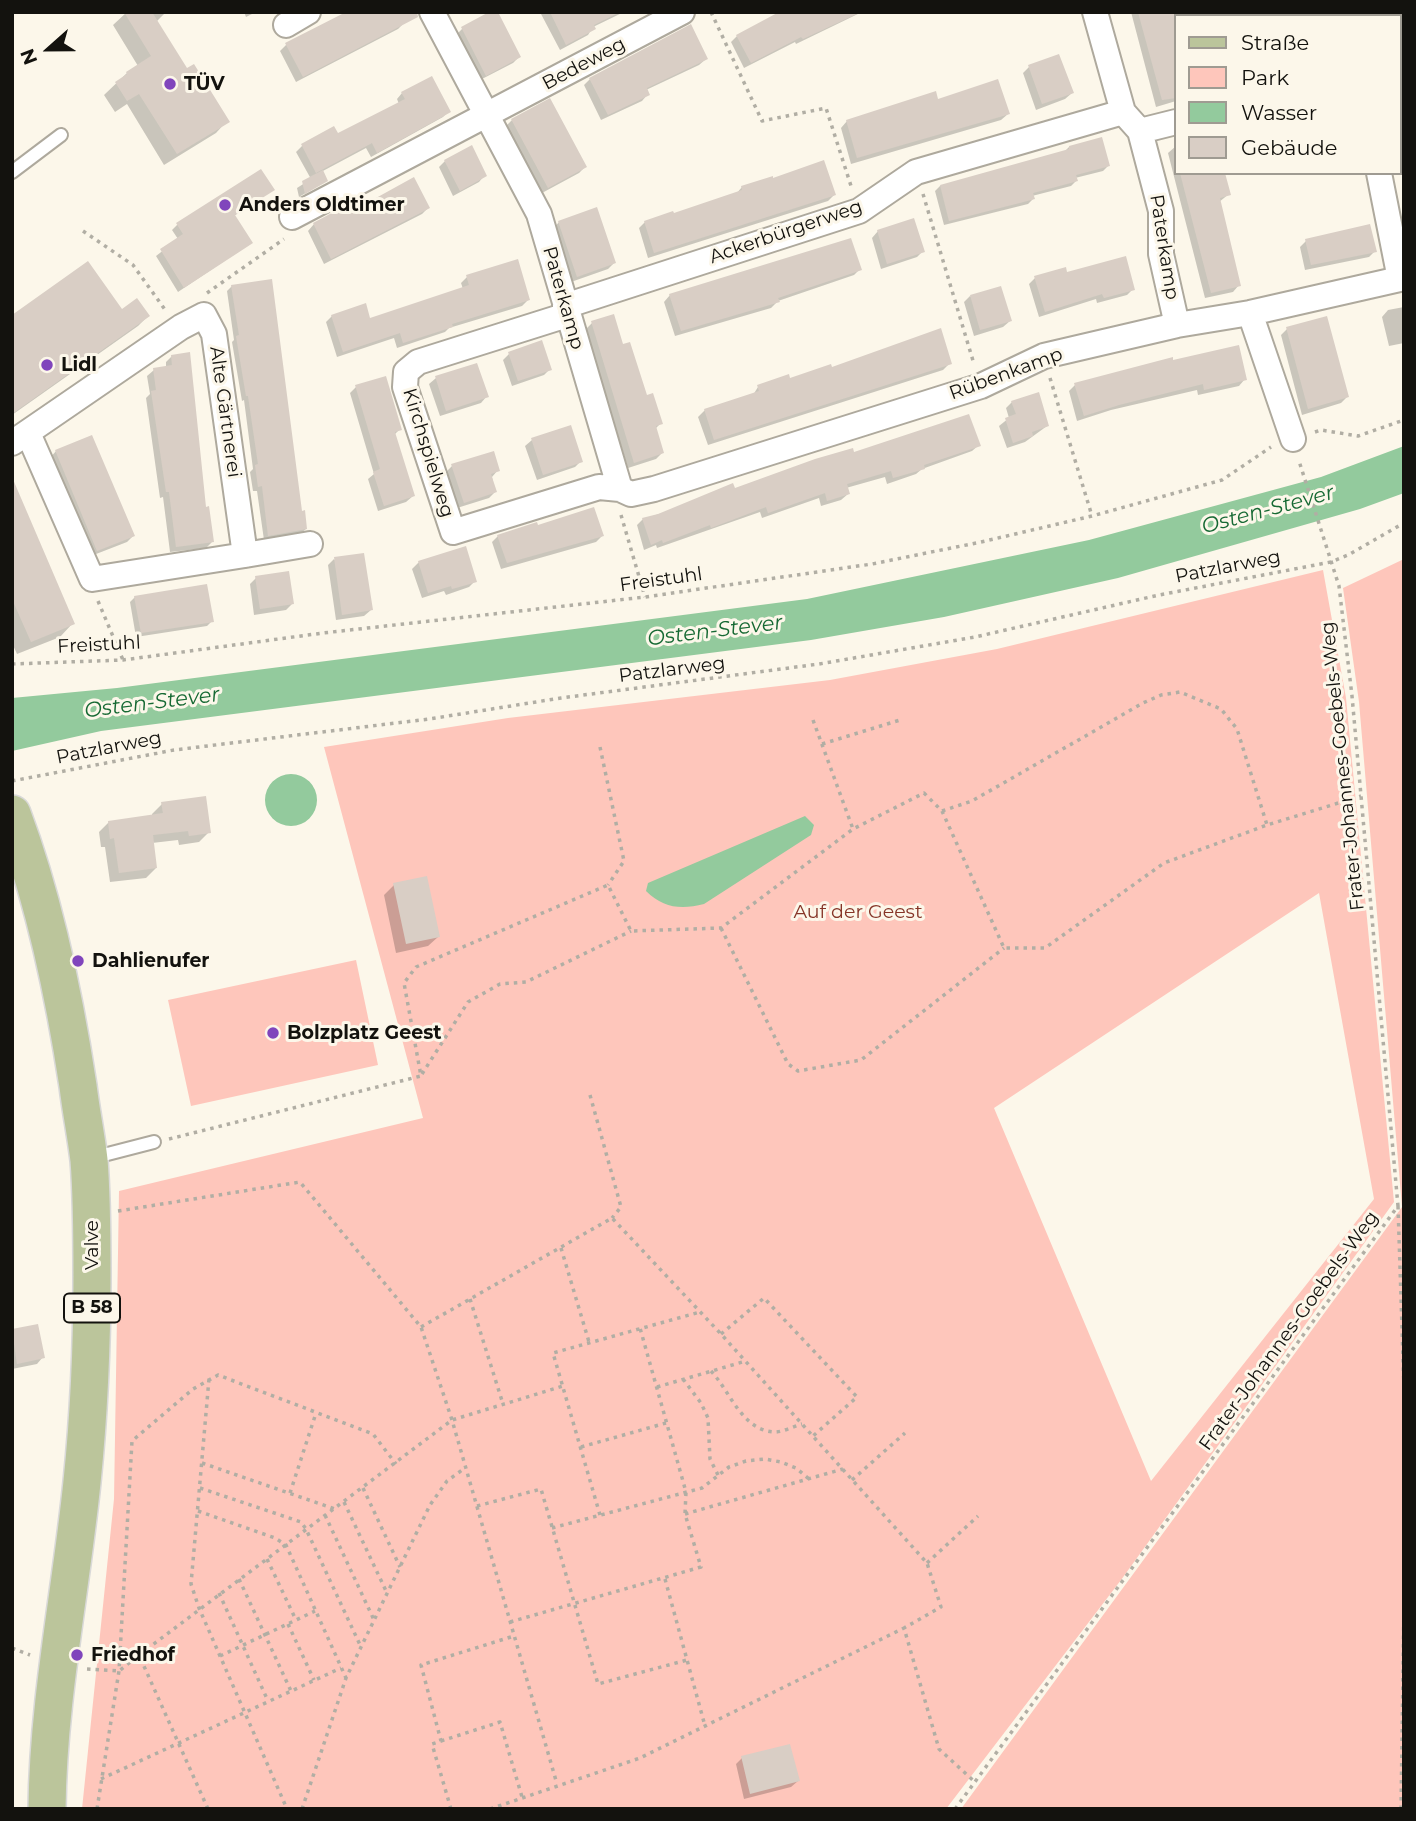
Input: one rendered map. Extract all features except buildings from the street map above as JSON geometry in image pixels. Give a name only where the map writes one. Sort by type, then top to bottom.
[{"type":"main road","name":"Valve","points":[[12,814],[25,849],[57,968],[89,1159],[92,1215],[92,1338],[82,1482],[57,1666],[47,1809]]},
{"type":"street","points":[[286,25],[308,12]]},
{"type":"street","name":"Paterkamp","points":[[432,12],[539,214],[620,489]]},
{"type":"street","name":"Bedeweg","points":[[487,115],[682,12]]},
{"type":"street","name":"Paterkamp","points":[[1095,12],[1123,112],[1140,131],[1161,211],[1161,254],[1177,325]]},
{"type":"street","name":"Ackerbürgerweg","points":[[566,311],[859,211],[916,172],[1123,112]]},
{"type":"street","points":[[292,217],[487,115]]},
{"type":"street","points":[[1140,131],[1174,122]]},
{"type":"street","name":"Rübenkamp","points":[[620,489],[631,494],[654,489],[981,386],[1044,356],[1177,325],[1250,313],[1402,279],[1379,175]]},
{"type":"street","name":"Kirchspielweg","points":[[566,311],[418,362],[406,372],[405,387],[453,532],[599,487],[620,489]]},
{"type":"street","points":[[1250,313],[1295,449]]},
{"type":"street","name":"Alte Gärtnerei","points":[[92,579],[20,438],[181,327],[204,315],[214,334],[244,555]]},
{"type":"street","points":[[92,579],[310,544]]},
{"type":"lane","points":[[12,172],[61,135]]},
{"type":"lane","points":[[89,1159],[153,1142]]},
{"type":"path","points":[[711,12],[762,121],[826,108],[859,211]]},
{"type":"path","points":[[916,172],[981,386]]},
{"type":"path","points":[[204,295],[293,232],[292,217]]},
{"type":"path","points":[[83,231],[133,265],[171,319]]},
{"type":"path","points":[[1044,356],[1092,516]]},
{"type":"path","name":"Freistuhl","points":[[12,664],[123,660],[323,633],[645,597],[872,564],[1092,516],[1222,480],[1275,445],[1295,449],[1321,430],[1358,436],[1404,420]]},
{"type":"path","name":"Frater-Johannes-Goebels-Weg","points":[[955,1809],[1398,1206],[1339,586],[1295,449]]},
{"type":"path","points":[[620,489],[617,502],[645,597]]},
{"type":"path","name":"Patzlarweg","points":[[12,781],[174,750],[429,719],[561,698],[819,664],[975,637],[1159,595],[1331,562],[1404,523]]},
{"type":"path","points":[[92,579],[93,589],[123,660]]},
{"type":"path","points":[[942,811],[972,801],[1143,703],[1161,695],[1180,692],[1221,709],[1237,729],[1267,825]]},
{"type":"path","points":[[813,720],[853,829]]},
{"type":"path","points":[[822,744],[900,720]]},
{"type":"path","points":[[421,1076],[404,983],[416,967],[608,885],[624,861],[600,747]]},
{"type":"path","points":[[153,1142],[421,1076],[468,1002],[500,984],[526,982],[631,931],[721,928],[853,829],[923,793],[942,811],[1004,948]]},
{"type":"path","points":[[721,928],[788,1064],[798,1071],[861,1060],[1004,948],[1045,948],[1164,863],[1267,825],[1361,796]]},
{"type":"path","points":[[608,885],[631,931]]},
{"type":"path","points":[[421,1327],[612,1218],[621,1207],[590,1096]]},
{"type":"path","points":[[92,1215],[300,1182],[421,1327],[452,1420],[557,1784]]},
{"type":"path","points":[[1398,1206],[1404,1390]]},
{"type":"path","points":[[490,1809],[557,1784],[640,1758],[904,1628],[941,1607],[927,1563],[746,1361],[612,1218]]},
{"type":"path","points":[[561,1248],[589,1342]]},
{"type":"path","points":[[721,1334],[764,1298],[857,1398],[813,1436]]},
{"type":"path","points":[[470,1299],[503,1404]]},
{"type":"path","points":[[600,1515],[553,1353],[700,1312]]},
{"type":"path","points":[[510,1622],[701,1567],[685,1514],[686,1492],[640,1328]]},
{"type":"path","points":[[657,1387],[746,1361]]},
{"type":"path","points":[[711,1371],[722,1383],[744,1418],[760,1429],[776,1432],[802,1424]]},
{"type":"path","points":[[96,1809],[119,1671],[132,1441],[193,1389],[218,1375],[373,1434],[396,1464]]},
{"type":"path","points":[[209,1379],[191,1584],[287,1809]]},
{"type":"path","points":[[683,1379],[701,1403],[708,1418],[710,1459],[718,1475]]},
{"type":"path","points":[[80,1668],[119,1671],[199,1608],[452,1420],[563,1386]]},
{"type":"path","points":[[290,1493],[316,1413]]},
{"type":"path","points":[[581,1447],[667,1423]]},
{"type":"path","points":[[852,1480],[905,1433]]},
{"type":"path","points":[[552,1528],[702,1488],[738,1464],[765,1459],[781,1462],[796,1468],[809,1479]]},
{"type":"path","points":[[202,1463],[335,1509]]},
{"type":"path","points":[[302,1809],[346,1678],[430,1505],[447,1481],[465,1468]]},
{"type":"path","points":[[685,1514],[843,1469]]},
{"type":"path","points":[[200,1488],[301,1522],[361,1647]]},
{"type":"path","points":[[363,1488],[400,1567]]},
{"type":"path","points":[[477,1506],[541,1489],[598,1684],[687,1660]]},
{"type":"path","points":[[344,1502],[387,1593]]},
{"type":"path","points":[[198,1511],[275,1538],[286,1545],[346,1678]]},
{"type":"path","points":[[325,1515],[374,1620]]},
{"type":"path","points":[[927,1563],[978,1516]]},
{"type":"path","points":[[267,1558],[296,1620]]},
{"type":"path","points":[[239,1579],[291,1691]]},
{"type":"path","points":[[664,1579],[705,1726]]},
{"type":"path","points":[[219,1594],[268,1701]]},
{"type":"path","points":[[1401,1809],[1404,1602]]},
{"type":"path","points":[[220,1656],[315,1611]]},
{"type":"path","points":[[288,1624],[314,1680]]},
{"type":"path","points":[[904,1628],[939,1749],[976,1783]]},
{"type":"path","points":[[441,1741],[421,1665],[514,1636]]},
{"type":"path","points":[[139,1655],[208,1809]]},
{"type":"path","points":[[101,1779],[341,1668]]},
{"type":"path","points":[[451,1809],[432,1744],[500,1722],[522,1797]]},
{"type":"green space","points":[[1404,559],[1404,1809],[961,1809],[1402,1207],[1359,702],[1343,588]]},
{"type":"green space","name":"Auf der Geest","points":[[1323,570],[1346,698],[1394,1202],[1121,1580],[946,1809],[82,1809],[114,1499],[119,1191],[423,1118],[324,747],[508,718],[830,680],[997,649]],"holes":[[[1319,893],[1374,1199],[1151,1481],[994,1108]]]},
{"type":"green space","name":"Bolzplatz Geest","points":[[356,960],[378,1065],[191,1106],[168,1000]]},
{"type":"water","name":"Osten-Stever","points":[[1404,446],[1404,493],[1360,509],[1118,578],[944,617],[811,640],[101,731],[12,751],[12,698],[117,688],[807,599],[1089,540],[1321,477]]},
{"type":"water","points":[[291,774],[301,776],[309,782],[315,790],[315,810],[309,818],[301,824],[291,826],[281,824],[273,818],[267,810],[265,800],[267,790],[273,782],[281,776]]},
{"type":"water","points":[[805,816],[814,825],[811,835],[704,904],[673,906],[659,901],[646,891],[648,883]]},
{"type":"place","name":"TÜV","points":[[170,84]]},
{"type":"place","name":"Anders Oldtimer","points":[[225,205]]},
{"type":"place","name":"Lidl","points":[[47,365]]},
{"type":"place","name":"Dahlienufer","points":[[78,961]]},
{"type":"place","name":"Bolzplatz Geest","points":[[273,1033]]},
{"type":"place","name":"Friedhof","points":[[77,1655]]}]
